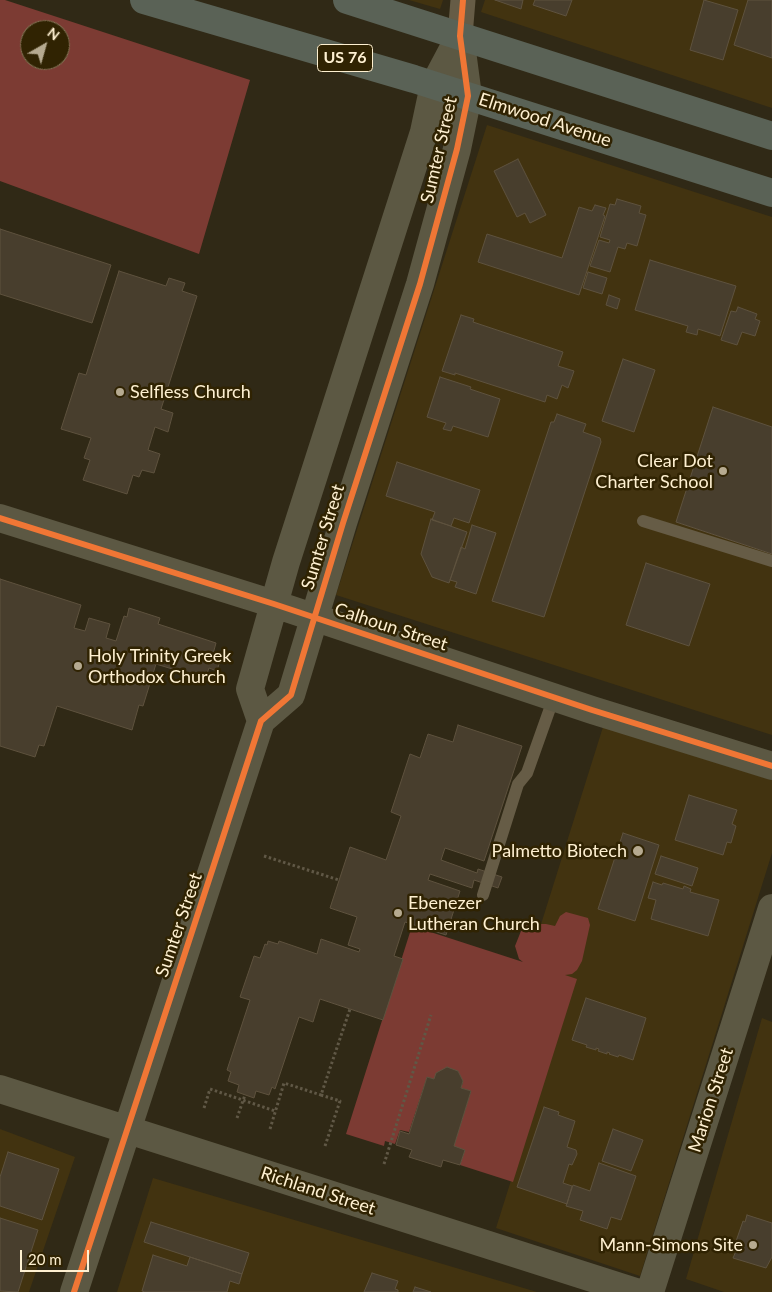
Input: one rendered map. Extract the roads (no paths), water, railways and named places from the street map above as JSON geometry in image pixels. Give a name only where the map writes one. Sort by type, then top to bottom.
[{"type":"highway","name":"Elmwood Avenue","points":[[144,0],[434,85],[772,193]]},
{"type":"highway","points":[[348,0],[772,136]]},
{"type":"street","name":"Sumter Street","points":[[74,1292],[261,721],[291,695],[343,523],[420,284],[457,149],[468,96],[460,36],[463,0]]},
{"type":"street","name":"Sumter Street","points":[[261,721],[250,689],[274,604],[306,498],[424,132],[434,85],[460,36]]},
{"type":"street","name":"Calhoun Street","points":[[0,518],[274,604],[554,697],[772,766]]},
{"type":"street","name":"Marion Street","points":[[650,1292],[772,908]]},
{"type":"street","name":"Richland Street","points":[[0,1089],[636,1292]]},
{"type":"lane","points":[[643,521],[772,561]]},
{"type":"lane","points":[[483,895],[518,784],[527,773],[554,697]]},
{"type":"place","name":"Selfless Church","points":[[120,392]]},
{"type":"place","name":"Clear Dot Charter School","points":[[723,471]]},
{"type":"place","name":"Holy Trinity Greek Orthodox Church","points":[[78,666]]},
{"type":"place","name":"Palmetto Biotech","points":[[638,851]]},
{"type":"place","name":"Ebenezer Lutheran Church","points":[[398,913]]},
{"type":"place","name":"Mann-Simons Site","points":[[753,1245]]}]
